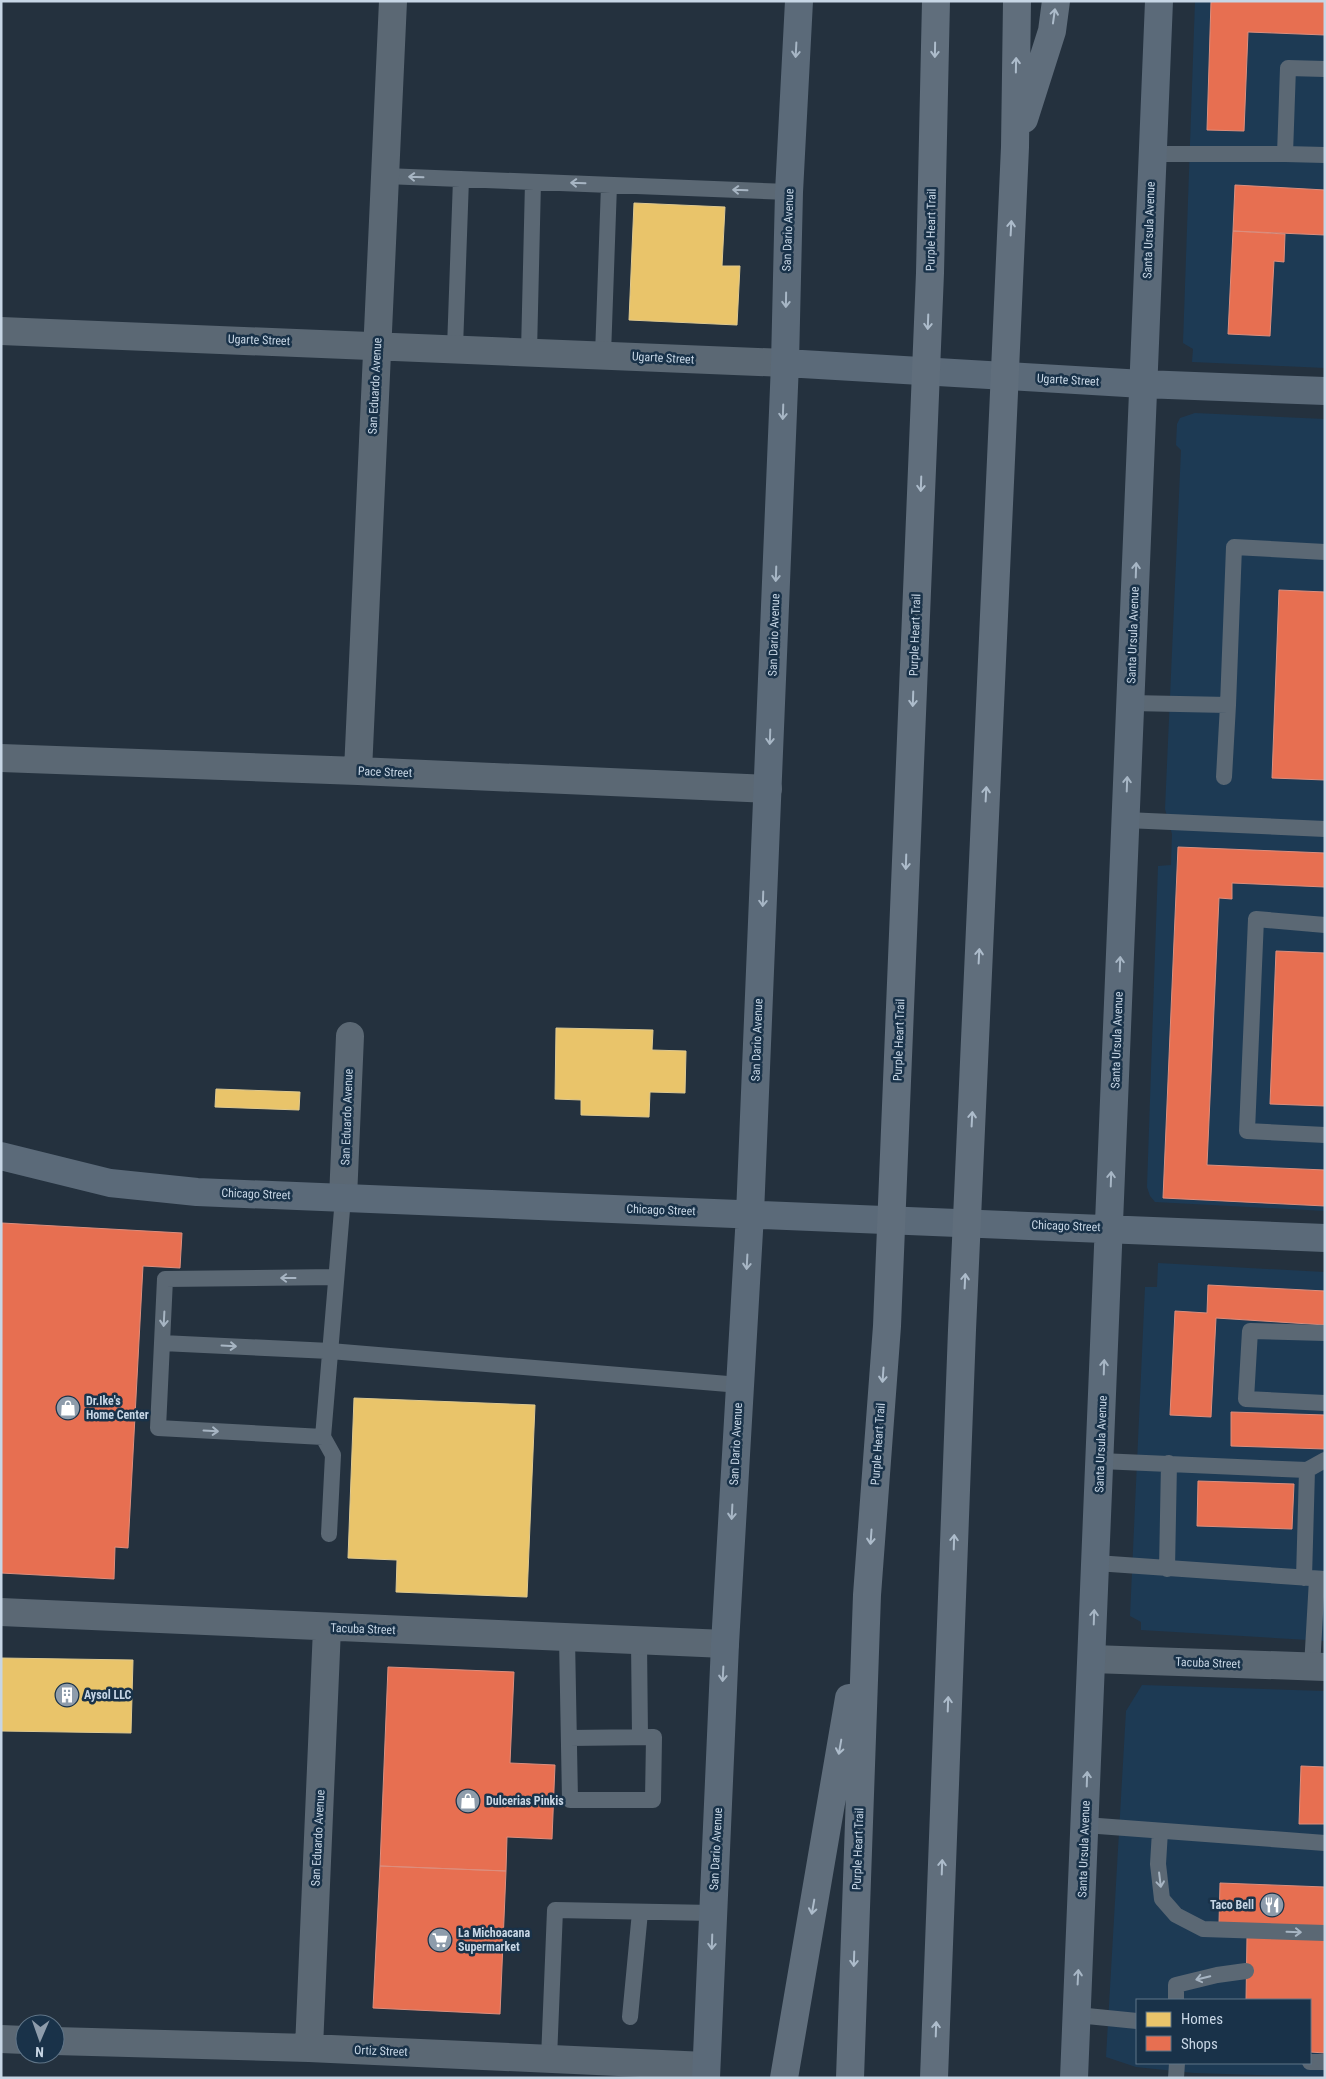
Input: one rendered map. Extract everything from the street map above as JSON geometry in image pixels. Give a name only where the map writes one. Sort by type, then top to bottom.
[{"type":"highway","name":"Purple Heart Trail","points":[[850,2078],[866,1596],[887,1326],[930,273],[936,1]]},
{"type":"highway","points":[[934,2078],[962,1330],[1015,147],[1017,1]]},
{"type":"highway","points":[[1015,147],[1052,31],[1056,1]]},
{"type":"highway","points":[[784,2078],[866,1596]]},
{"type":"main road","name":"San Dario Avenue","points":[[706,2072],[725,1644],[750,1214],[785,363],[789,192],[799,1]]},
{"type":"main road","name":"Santa Ursula Avenue","points":[[1074,2078],[1159,1]]},
{"type":"main road","name":"Ugarte Street","points":[[785,363],[1144,384],[1325,392]]},
{"type":"main road","name":"Chicago Street","points":[[1,1156],[110,1183],[197,1192],[1325,1238]]},
{"type":"street","name":"San Eduardo Avenue","points":[[358,771],[392,1]]},
{"type":"street","name":"Ugarte Street","points":[[1,331],[785,363]]},
{"type":"street","name":"Pace Street","points":[[1,758],[768,789]]},
{"type":"street","name":"San Eduardo Avenue","points":[[343,1198],[350,1036]]},
{"type":"street","name":"Tacuba Street","points":[[1,1612],[327,1628],[725,1644]]},
{"type":"street","name":"San Eduardo Avenue","points":[[309,2048],[327,1628]]},
{"type":"street","name":"Tacuba Street","points":[[1092,1659],[1318,1667]]},
{"type":"street","points":[[1,2039],[15,2040]]},
{"type":"street","name":"Ortiz Street","points":[[65,2041],[309,2048],[549,2059],[706,2072]]},
{"type":"lane","points":[[1285,154],[1288,68],[1325,69]]},
{"type":"lane","points":[[1152,154],[1285,154],[1325,156]]},
{"type":"lane","points":[[385,176],[789,192]]},
{"type":"lane","points":[[454,348],[461,179]]},
{"type":"lane","points":[[529,352],[533,182]]},
{"type":"lane","points":[[603,355],[610,184]]},
{"type":"lane","points":[[1224,776],[1234,547],[1325,552]]},
{"type":"lane","points":[[1131,703],[1228,705]]},
{"type":"lane","points":[[1126,820],[1325,829]]},
{"type":"lane","points":[[1325,925],[1256,919],[1247,1131],[1325,1135]]},
{"type":"lane","points":[[329,1534],[333,1455],[323,1437],[343,1198]]},
{"type":"lane","points":[[323,1437],[158,1428],[166,1279],[336,1278]]},
{"type":"lane","points":[[1325,1333],[1250,1331],[1246,1399],[1325,1403]]},
{"type":"lane","points":[[162,1342],[330,1351],[740,1384]]},
{"type":"lane","points":[[1100,1461],[1307,1470],[1325,1460]]},
{"type":"lane","points":[[1167,1569],[1169,1463]]},
{"type":"lane","points":[[1307,1470],[1315,1578],[1318,1667]]},
{"type":"lane","points":[[1096,1564],[1315,1578]]},
{"type":"lane","points":[[567,1638],[570,1800],[653,1800],[654,1737],[569,1738]]},
{"type":"lane","points":[[639,1640],[640,1737]]},
{"type":"lane","points":[[1085,1825],[1325,1842]]},
{"type":"lane","points":[[1160,1831],[1158,1864],[1162,1899],[1176,1916],[1204,1930],[1325,1933]]},
{"type":"lane","points":[[549,2059],[555,1910],[713,1913]]},
{"type":"lane","points":[[630,2017],[640,1912]]},
{"type":"lane","points":[[1176,1999],[1176,1985],[1217,1975],[1246,1971]]},
{"type":"lane","points":[[1076,2015],[1136,2021]]},
{"type":"lane","points":[[1311,2062],[1325,2062]]},
{"type":"lane","points":[[1176,2078],[1177,2064]]},
{"type":"shaded area","points":[[1195,1],[1325,1],[1325,368],[1192,362],[1193,349],[1183,343]]},
{"type":"shaded area","points":[[1195,413],[1325,419],[1325,1211],[1155,1202],[1150,1196],[1147,1187],[1158,866],[1171,865],[1172,834],[1165,809],[1181,450],[1176,445],[1177,424],[1180,418]]},
{"type":"shaded area","points":[[1158,1263],[1325,1272],[1325,1641],[1141,1630],[1141,1622],[1130,1616],[1145,1287],[1157,1287]]},
{"type":"shaded area","points":[[1142,1685],[1325,1691],[1325,2077],[1194,2073],[1136,2067],[1106,2057],[1126,1711]]},
{"type":"building: Homes","points":[[634,203],[725,207],[722,266],[740,266],[737,325],[629,320]]},
{"type":"building: Homes","points":[[556,1028],[653,1030],[652,1050],[686,1051],[685,1093],[650,1092],[649,1117],[581,1115],[581,1100],[555,1099]]},
{"type":"building: Homes","points":[[216,1089],[300,1092],[299,1110],[215,1107]]},
{"type":"building: Homes","points":[[354,1398],[535,1405],[527,1597],[396,1592],[397,1560],[348,1558]]},
{"type":"building: Homes","name":"Aysol LLC","points":[[1,1658],[133,1660],[131,1733],[1,1731]]},
{"type":"building: Shops","points":[[1211,1],[1325,1],[1325,35],[1248,32],[1244,131],[1207,130]]},
{"type":"building: Shops","points":[[1235,185],[1325,190],[1325,235],[1233,231]]},
{"type":"building: Shops","points":[[1233,231],[1285,234],[1284,262],[1274,261],[1270,336],[1228,334]]},
{"type":"building: Shops","points":[[1279,590],[1325,592],[1325,780],[1272,778]]},
{"type":"building: Shops","points":[[1178,847],[1325,853],[1325,887],[1232,883],[1232,899],[1219,898],[1207,1165],[1325,1170],[1325,1206],[1163,1198]]},
{"type":"building: Shops","points":[[1276,951],[1325,953],[1325,1106],[1270,1104]]},
{"type":"building: Shops","name":"Dr.Ike's Home Center","points":[[2,1223],[182,1233],[180,1268],[143,1266],[128,1548],[115,1547],[114,1579],[1,1573]]},
{"type":"building: Shops","points":[[1208,1285],[1325,1291],[1325,1325],[1216,1318],[1211,1417],[1170,1415],[1175,1311],[1207,1313]]},
{"type":"building: Shops","points":[[1231,1412],[1325,1415],[1325,1449],[1231,1446]]},
{"type":"building: Shops","points":[[1198,1481],[1294,1484],[1292,1529],[1197,1526]]},
{"type":"building: Shops","name":"Dulcerias Pinkis","points":[[388,1667],[514,1672],[510,1763],[555,1765],[552,1839],[507,1837],[506,1871],[380,1866]]},
{"type":"building: Shops","points":[[1301,1766],[1325,1767],[1325,1824],[1299,1824]]},
{"type":"building: Shops","name":"La Michoacana Supermarket","points":[[380,1866],[506,1871],[500,2014],[373,2008]]},
{"type":"building: Shops","name":"Taco Bell","points":[[1220,1883],[1325,1887],[1325,1926],[1219,1923]]},
{"type":"building: Shops","points":[[1247,1937],[1325,1938],[1325,2053],[1311,2052],[1311,1999],[1246,1999]]},
{"type":"place","name":"Dr.Ike's Home Center","points":[[68,1408]]},
{"type":"place","name":"Aysol LLC","points":[[67,1695]]},
{"type":"place","name":"Dulcerias Pinkis","points":[[468,1801]]},
{"type":"place","name":"Taco Bell","points":[[1272,1905]]},
{"type":"place","name":"La Michoacana Supermarket","points":[[440,1940]]}]
